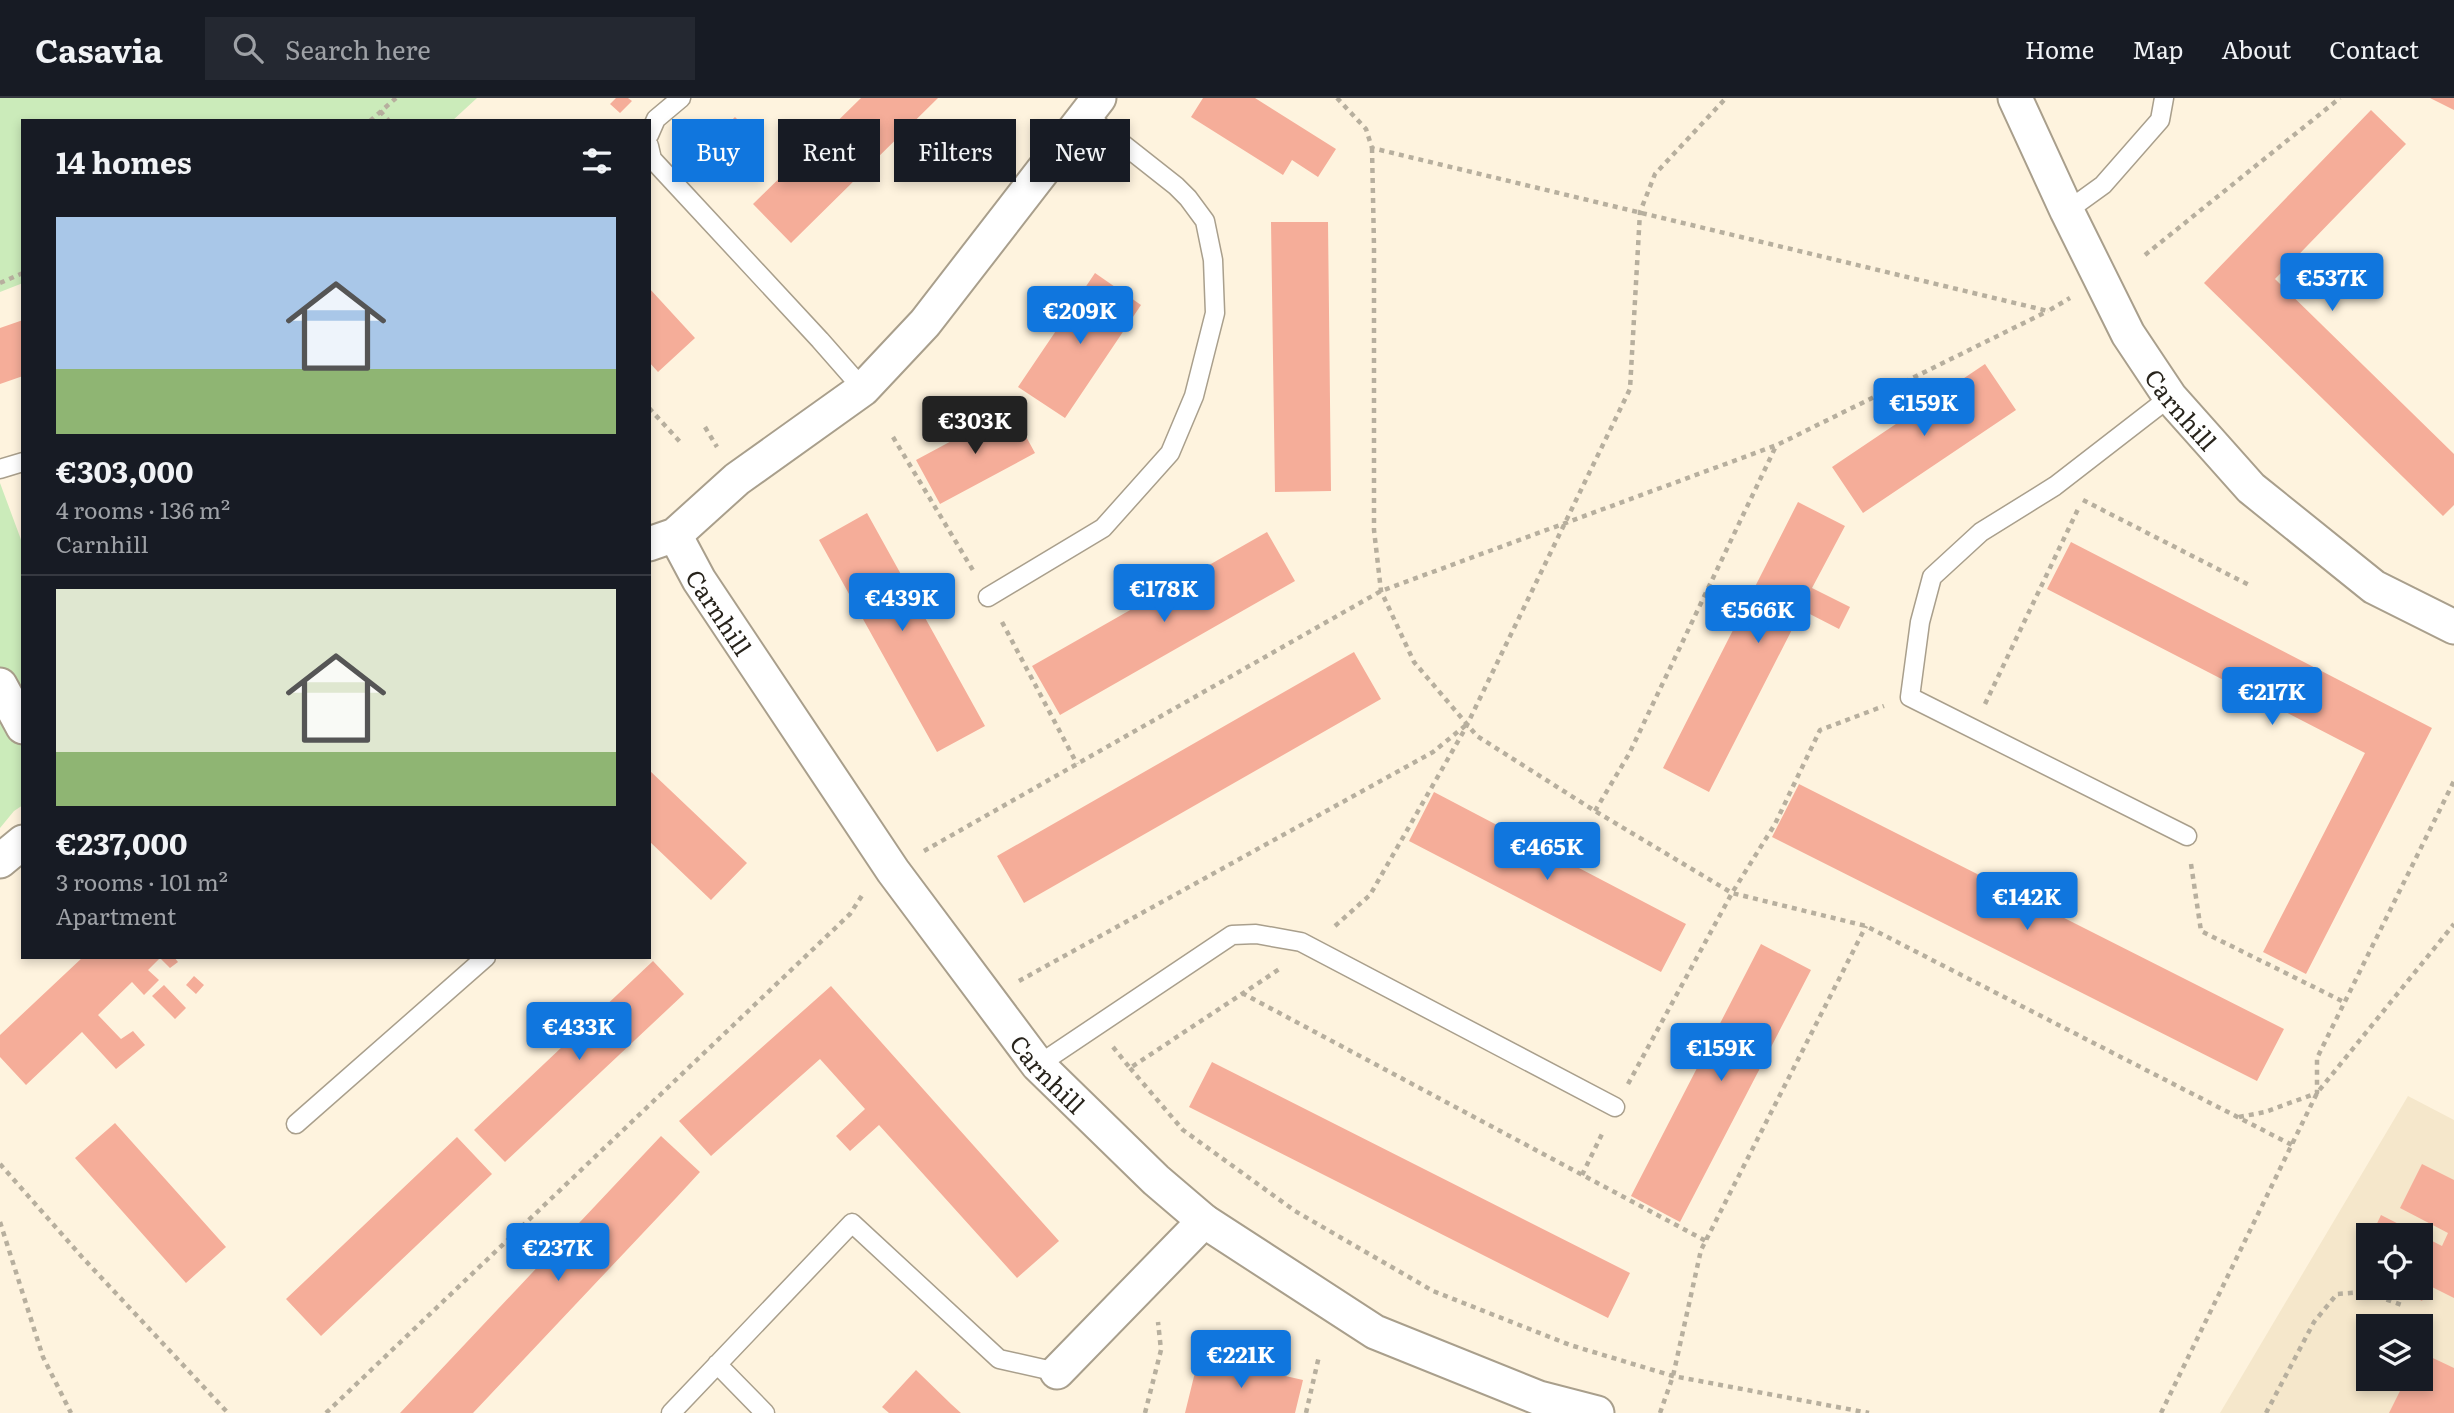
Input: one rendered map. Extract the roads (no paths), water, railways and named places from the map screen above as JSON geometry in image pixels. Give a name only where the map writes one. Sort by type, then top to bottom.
[{"type":"street","name":"Carnhill","points":[[2015,98],[2128,334],[2170,397],[2251,488],[2374,587],[2454,627]]},
{"type":"street","name":"Carnhill","points":[[1092,106],[925,324],[863,389],[737,479],[662,539],[699,580],[893,871],[1038,1065],[1156,1180],[1204,1221],[1375,1332],[1539,1398],[1597,1413]]},
{"type":"street","points":[[0,685],[21,723]]},
{"type":"street","points":[[0,861],[21,844]]},
{"type":"street","points":[[1057,1372],[1204,1221]]},
{"type":"lane","points":[[651,131],[656,120],[681,98]]},
{"type":"lane","points":[[2067,211],[2103,185],[2160,120],[2164,98]]},
{"type":"lane","points":[[988,597],[1103,528],[1170,453],[1194,396],[1215,313],[1213,260],[1205,221],[1188,198],[1092,106]]},
{"type":"lane","points":[[651,155],[652,159],[863,389]]},
{"type":"lane","points":[[2170,397],[2122,437],[2055,486],[1981,532],[1932,577],[1920,622],[1910,697],[2187,836]]},
{"type":"lane","points":[[0,469],[21,462]]},
{"type":"lane","points":[[1038,1065],[1232,935],[1256,934],[1301,942],[1615,1107]]},
{"type":"lane","points":[[296,1124],[484,959]]},
{"type":"lane","points":[[671,1413],[852,1223],[999,1359],[1057,1372]]},
{"type":"lane","points":[[717,1364],[765,1413]]}]
